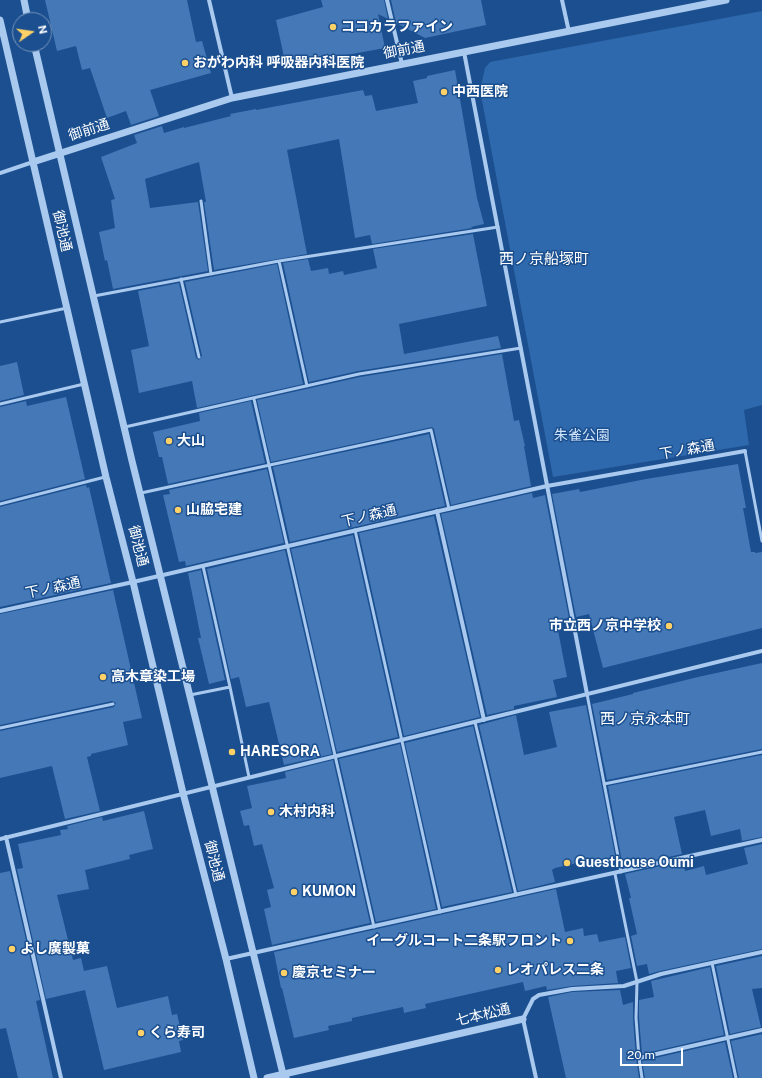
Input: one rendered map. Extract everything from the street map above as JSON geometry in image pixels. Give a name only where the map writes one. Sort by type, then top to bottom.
[{"type":"street","points":[[24,0],[26,12]]},
{"type":"street","points":[[209,0],[232,98]]},
{"type":"street","points":[[387,0],[402,64]]},
{"type":"street","points":[[562,0],[569,32]]},
{"type":"street","name":"御前通","points":[[0,173],[232,98],[726,0]]},
{"type":"street","name":"御池通","points":[[0,20],[106,477],[134,582],[183,793],[226,959],[254,1078]]},
{"type":"street","points":[[464,51],[587,694]]},
{"type":"street","name":"御池通","points":[[36,52],[140,493],[253,954],[285,1076]]},
{"type":"street","name":"下ノ森通","points":[[0,611],[161,576],[547,486],[745,451]]},
{"type":"street","points":[[437,511],[484,720]]},
{"type":"street","points":[[0,837],[6,837],[762,651]]},
{"type":"street","points":[[6,837],[61,1078]]},
{"type":"street","points":[[226,959],[615,874],[762,840]]},
{"type":"street","name":"七本松通","points":[[268,1078],[285,1076],[523,1019],[533,999],[539,995],[572,989],[624,986],[661,974],[762,952]]},
{"type":"street","points":[[523,1019],[536,1078]]},
{"type":"street","points":[[639,1058],[762,1030]]},
{"type":"lane","points":[[201,201],[211,274]]},
{"type":"lane","points":[[94,296],[279,261],[498,227]]},
{"type":"lane","points":[[279,261],[307,386]]},
{"type":"lane","points":[[181,279],[199,357]]},
{"type":"lane","points":[[0,322],[67,308]]},
{"type":"lane","points":[[124,427],[254,399],[359,374],[521,348]]},
{"type":"lane","points":[[0,404],[84,384]]},
{"type":"lane","points":[[254,399],[374,927]]},
{"type":"lane","points":[[140,493],[431,430],[449,509]]},
{"type":"lane","points":[[745,451],[762,541]]},
{"type":"lane","points":[[0,504],[106,477]]},
{"type":"lane","points":[[355,530],[440,912]]},
{"type":"lane","points":[[203,566],[249,777]]},
{"type":"lane","points":[[190,695],[230,687]]},
{"type":"lane","points":[[587,694],[621,872]]},
{"type":"lane","points":[[0,728],[113,704]]},
{"type":"lane","points":[[475,722],[516,895]]},
{"type":"lane","points":[[604,784],[762,752]]},
{"type":"lane","points":[[615,874],[637,982],[636,1018],[642,1078]]},
{"type":"lane","points":[[712,963],[736,1078]]},
{"type":"green space","name":"朱雀公園","points":[[762,11],[762,405],[744,410],[749,445],[553,477],[480,90],[485,68],[490,62]]},
{"type":"building","points":[[45,0],[187,0],[196,42],[202,41],[211,73],[150,90],[159,116],[131,125],[126,111],[107,118],[90,68],[82,70],[76,46],[57,51],[52,30],[52,12],[48,12]]},
{"type":"building","points":[[321,0],[384,0],[388,19],[378,14],[385,48],[286,66],[276,20],[323,7]]},
{"type":"building","points":[[391,0],[481,0],[486,25],[425,38],[396,23]]},
{"type":"building","points":[[455,70],[477,198],[484,224],[471,227],[472,228],[372,244],[370,235],[355,238],[339,139],[287,150],[307,254],[214,270],[204,202],[206,202],[199,162],[145,179],[150,208],[198,202],[208,271],[113,289],[99,232],[115,228],[111,200],[115,199],[101,157],[137,143],[134,135],[162,126],[164,133],[231,116],[230,114],[363,90],[365,96],[372,95],[376,111],[418,103],[413,81],[427,78],[427,76]]},
{"type":"building","points":[[473,234],[487,306],[399,324],[404,354],[498,336],[501,348],[358,371],[309,382],[283,263],[308,259],[311,271],[328,268],[329,274],[343,271],[344,275],[377,268],[373,249]]},
{"type":"building","points":[[277,264],[303,384],[197,408],[192,381],[139,393],[131,350],[149,346],[138,291],[179,283],[196,358],[199,360],[202,356],[185,282]]},
{"type":"building","points":[[502,354],[514,421],[519,420],[525,446],[531,486],[451,505],[434,429],[432,427],[271,462],[257,400],[360,377]]},
{"type":"building","points":[[17,362],[24,395],[0,401],[0,366]]},
{"type":"building","points":[[66,397],[85,479],[0,501],[0,407],[26,401],[27,406]]},
{"type":"building","points":[[251,401],[265,463],[168,484],[162,457],[159,457],[153,432],[200,421],[199,413]]},
{"type":"building","points":[[429,434],[445,506],[290,542],[273,467]]},
{"type":"building","points":[[738,464],[746,508],[743,508],[751,552],[762,552],[762,628],[603,668],[589,614],[576,617],[552,494],[579,489],[580,492],[646,479]]},
{"type":"building","points":[[267,469],[284,543],[186,566],[185,561],[179,562],[163,495],[170,494],[169,490]]},
{"type":"building","points":[[86,485],[87,488],[89,487],[111,583],[0,607],[0,507]]},
{"type":"building","points":[[532,493],[533,498],[545,495],[569,618],[556,620],[567,677],[553,680],[557,697],[514,706],[514,709],[487,715],[441,514]]},
{"type":"building","points":[[434,516],[480,717],[404,736],[359,533]]},
{"type":"building","points":[[353,535],[398,737],[337,752],[291,549]]},
{"type":"building","points":[[285,550],[332,754],[284,765],[269,702],[246,707],[239,677],[231,679],[207,569]]},
{"type":"building","points":[[201,570],[225,680],[209,684],[198,638],[201,638],[188,573]]},
{"type":"building","points":[[113,590],[142,718],[123,722],[128,745],[91,754],[91,756],[87,757],[100,811],[65,819],[52,766],[0,778],[0,731],[114,707],[116,703],[112,701],[0,725],[0,614]]},
{"type":"building","points":[[762,663],[762,749],[607,780],[592,704],[698,677]]},
{"type":"building","points":[[586,705],[616,860],[591,866],[590,860],[555,868],[552,870],[555,882],[518,891],[479,725],[516,715],[524,755],[557,747],[549,712]]},
{"type":"building","points":[[473,726],[512,892],[442,907],[405,743]]},
{"type":"building","points":[[400,744],[436,909],[376,922],[339,759]]},
{"type":"building","points":[[762,755],[762,837],[742,841],[740,829],[711,836],[705,810],[674,817],[682,854],[623,867],[608,786]]},
{"type":"building","points":[[333,760],[370,923],[272,945],[264,909],[271,907],[267,890],[274,888],[262,844],[254,846],[249,825],[244,826],[240,811],[252,808],[247,786],[286,778],[285,772]]},
{"type":"building","points":[[144,811],[153,849],[129,855],[130,859],[85,870],[89,889],[57,895],[73,960],[81,958],[84,971],[107,966],[117,1008],[168,996],[172,1015],[177,1014],[183,1040],[179,1041],[181,1052],[104,1070],[85,990],[46,999],[17,869],[23,868],[18,844],[61,835],[60,830],[68,829],[67,826],[102,817],[103,821]]},
{"type":"building","points":[[762,844],[762,949],[649,974],[647,964],[637,966],[631,936],[637,934],[625,874],[683,861],[685,871],[704,866],[706,875],[748,864],[744,848]]},
{"type":"building","points":[[10,871],[40,1000],[36,1001],[53,1078],[18,1078],[6,1028],[0,1029],[0,873]]},
{"type":"building","points":[[556,889],[565,932],[583,928],[584,936],[597,934],[599,942],[625,937],[631,968],[616,971],[618,983],[572,986],[547,990],[546,986],[525,991],[523,982],[425,1004],[426,1008],[404,1013],[403,1007],[352,1018],[352,1021],[328,1026],[329,1030],[294,1038],[281,988],[274,952]]},
{"type":"building","points":[[762,956],[762,988],[752,989],[761,1027],[730,1034],[716,966]]},
{"type":"building","points":[[710,967],[724,1035],[642,1054],[639,1000],[654,997],[651,981]]},
{"type":"building","points":[[620,990],[623,1005],[633,1002],[636,1058],[639,1078],[566,1078],[548,997],[572,992]]},
{"type":"building","points":[[762,1034],[762,1078],[739,1078],[731,1041]]},
{"type":"building","points":[[725,1042],[733,1078],[645,1078],[642,1061]]},
{"type":"place","name":"ココカラファイン","points":[[333,27]]},
{"type":"place","name":"おがわ内科 呼吸器内科医院","points":[[185,63]]},
{"type":"place","name":"中西医院","points":[[444,92]]},
{"type":"place","name":"大山","points":[[169,441]]},
{"type":"place","name":"山脇宅建","points":[[178,510]]},
{"type":"place","name":"市立西ノ京中学校","points":[[669,626]]},
{"type":"place","name":"高木章染工場","points":[[103,677]]},
{"type":"place","name":"HARESORA","points":[[232,752]]},
{"type":"place","name":"木村内科","points":[[271,812]]},
{"type":"place","name":"Guesthouse Oumi","points":[[567,863]]},
{"type":"place","name":"KUMON","points":[[294,892]]},
{"type":"place","name":"イーグルコート二条駅フロント","points":[[570,941]]},
{"type":"place","name":"よし廣製菓","points":[[12,949]]},
{"type":"place","name":"レオパレス二条","points":[[498,970]]},
{"type":"place","name":"慶京セミナー","points":[[284,973]]},
{"type":"place","name":"くら寿司","points":[[141,1033]]},
{"type":"district","name":"西ノ京船塚町","points":[[544,259]]},
{"type":"district","name":"西ノ京永本町","points":[[645,719]]}]
